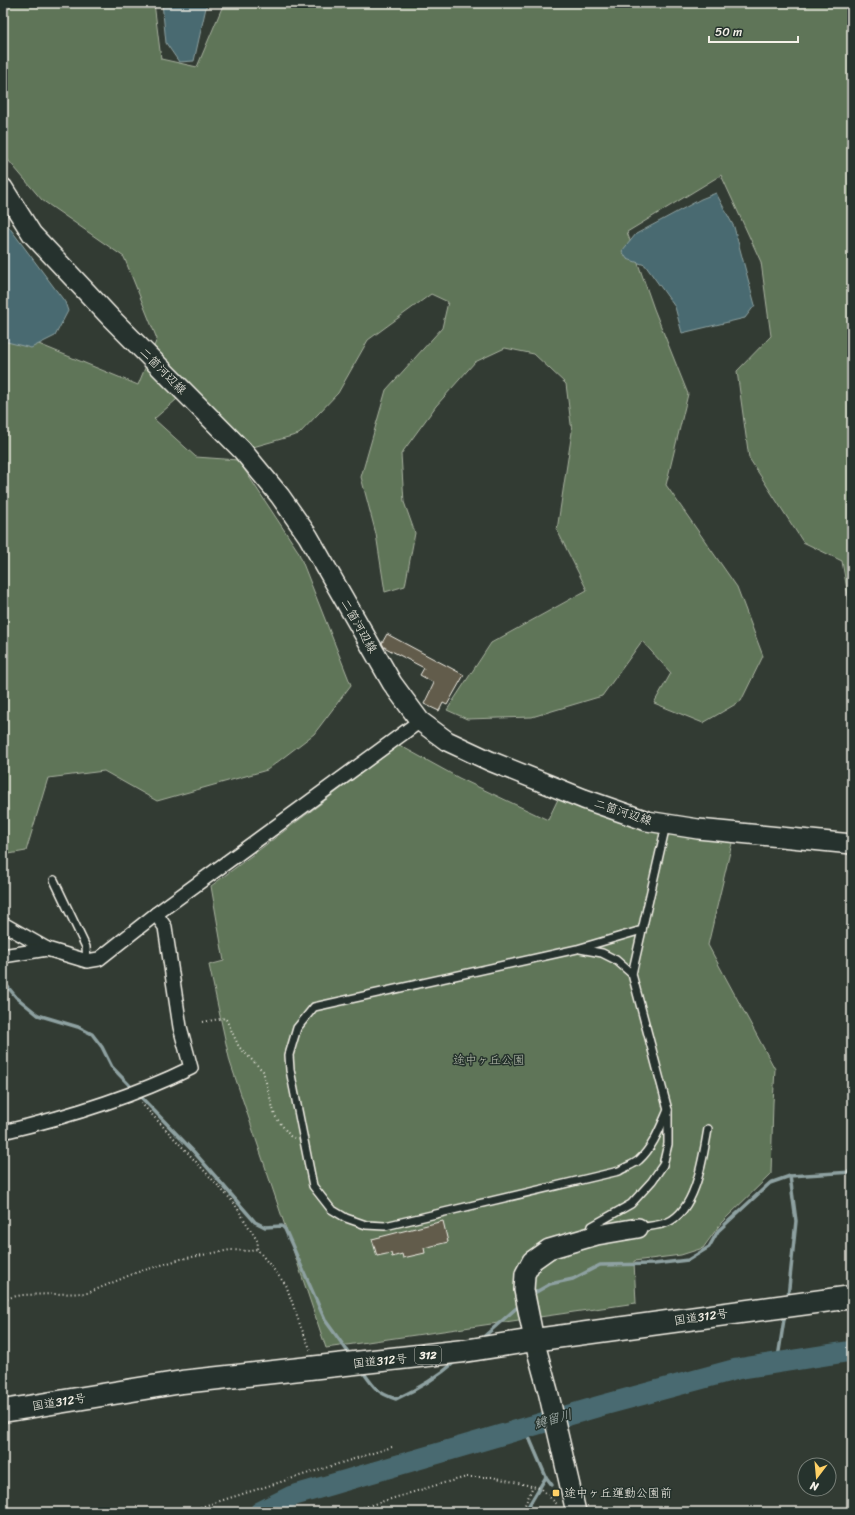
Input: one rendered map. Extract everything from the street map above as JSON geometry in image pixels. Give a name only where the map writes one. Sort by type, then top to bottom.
[{"type":"highway","name":"国道312号","points":[[3,1411],[182,1382],[464,1351],[534,1340],[852,1297]]},
{"type":"main road","name":"二箇河辺線","points":[[3,188],[32,234],[111,318],[242,450],[280,496],[308,536],[392,683],[420,721],[447,741],[490,761],[620,813],[647,821],[666,825],[852,844]]},
{"type":"main road","points":[[569,1510],[565,1464],[548,1391],[534,1340],[524,1290],[525,1274],[532,1261],[549,1249],[590,1237],[638,1228]]},
{"type":"street","points":[[3,924],[47,949],[87,961],[99,959],[156,914],[420,721]]},
{"type":"street","points":[[3,1132],[33,1125],[132,1094],[191,1068],[180,1027],[165,927],[156,914]]},
{"type":"street","points":[[3,956],[47,949]]},
{"type":"lane","points":[[590,1237],[592,1226],[631,1204],[652,1181],[663,1165],[668,1144],[668,1110],[632,974],[666,825]]},
{"type":"lane","points":[[54,880],[86,947],[87,961]]},
{"type":"lane","points":[[642,930],[577,949],[314,1007],[297,1028],[289,1055],[290,1070],[313,1186],[330,1209],[346,1218],[366,1225],[385,1226],[618,1170],[638,1161],[650,1146],[668,1110]]},
{"type":"lane","points":[[577,949],[602,953],[616,960],[632,974]]},
{"type":"lane","points":[[638,1228],[670,1221],[679,1214],[692,1196],[701,1171],[708,1129]]},
{"type":"path","points":[[203,1022],[225,1018],[228,1020],[239,1047],[263,1071],[275,1116],[290,1136],[305,1144]]},
{"type":"path","points":[[132,1094],[234,1204],[258,1242],[257,1249],[286,1285],[300,1325],[319,1367]]},
{"type":"path","points":[[3,1299],[22,1295],[88,1293],[135,1273],[181,1259],[230,1250],[251,1251],[257,1249]]},
{"type":"path","points":[[185,1512],[392,1447]]},
{"type":"path","points":[[348,1512],[467,1477],[492,1477],[540,1488],[569,1510]]},
{"type":"path","points":[[522,1512],[533,1486]]},
{"type":"green space","points":[[3,3],[154,3],[161,59],[197,67],[224,3],[852,3],[852,618],[842,561],[803,542],[749,458],[737,371],[771,336],[761,262],[721,175],[627,232],[654,309],[688,394],[666,485],[737,587],[763,656],[741,701],[703,723],[654,703],[671,673],[642,641],[602,696],[532,717],[467,719],[447,710],[491,643],[587,590],[557,530],[572,432],[566,384],[534,354],[505,348],[475,362],[436,406],[401,454],[404,502],[415,533],[405,586],[385,592],[376,534],[361,477],[386,390],[442,328],[448,302],[431,294],[368,340],[338,393],[299,434],[253,447],[191,387],[154,419],[196,457],[238,460],[298,551],[351,685],[314,734],[267,770],[157,801],[104,771],[48,778],[26,851],[3,855],[3,334],[29,340],[138,385],[157,339],[124,257],[42,200],[3,154]]},
{"type":"green space","name":"途中ヶ丘公園","points":[[399,745],[459,778],[548,820],[559,797],[733,839],[708,945],[775,1069],[771,1174],[721,1223],[703,1248],[681,1255],[634,1261],[636,1303],[326,1348],[230,1062],[209,965],[224,961],[211,886]]},
{"type":"water","points":[[162,3],[207,3],[194,61],[179,62],[166,43]]},
{"type":"water","points":[[716,193],[734,227],[755,305],[745,318],[682,333],[675,307],[645,265],[627,259],[622,251],[636,234],[701,199]]},
{"type":"water","points":[[3,219],[65,302],[68,311],[55,336],[31,348],[3,341]]},
{"type":"building","points":[[387,634],[464,675],[447,705],[443,703],[439,711],[424,704],[434,683],[420,675],[424,668],[384,647],[382,643]]},
{"type":"building","points":[[443,1221],[448,1242],[424,1248],[425,1253],[403,1258],[402,1254],[392,1257],[391,1253],[377,1256],[372,1239]]},
{"type":"waterway","points":[[3,978],[3,981],[16,997],[38,1015],[78,1027],[92,1034],[102,1047],[112,1067],[134,1090]]},
{"type":"waterway","points":[[138,1094],[194,1152],[255,1222],[265,1227],[282,1226],[285,1229],[325,1320],[351,1356]]},
{"type":"waterway","points":[[531,1295],[550,1284],[573,1279],[600,1265],[654,1264],[688,1260],[709,1247],[718,1231],[770,1183],[790,1176],[852,1172]]},
{"type":"waterway","points":[[788,1297],[796,1221],[790,1176]]},
{"type":"waterway","points":[[480,1340],[521,1304]]},
{"type":"waterway","points":[[777,1364],[785,1313]]},
{"type":"waterway","name":"鱒留川","points":[[260,1512],[292,1496],[600,1406],[737,1369],[852,1351]]},
{"type":"waterway","points":[[361,1369],[379,1391],[396,1399],[428,1382],[456,1361]]},
{"type":"waterway","points":[[525,1428],[546,1477],[552,1485]]},
{"type":"waterway","points":[[527,1512],[528,1507],[546,1477]]},
{"type":"place","name":"途中ヶ丘運動公園前","points":[[556,1493]]}]
